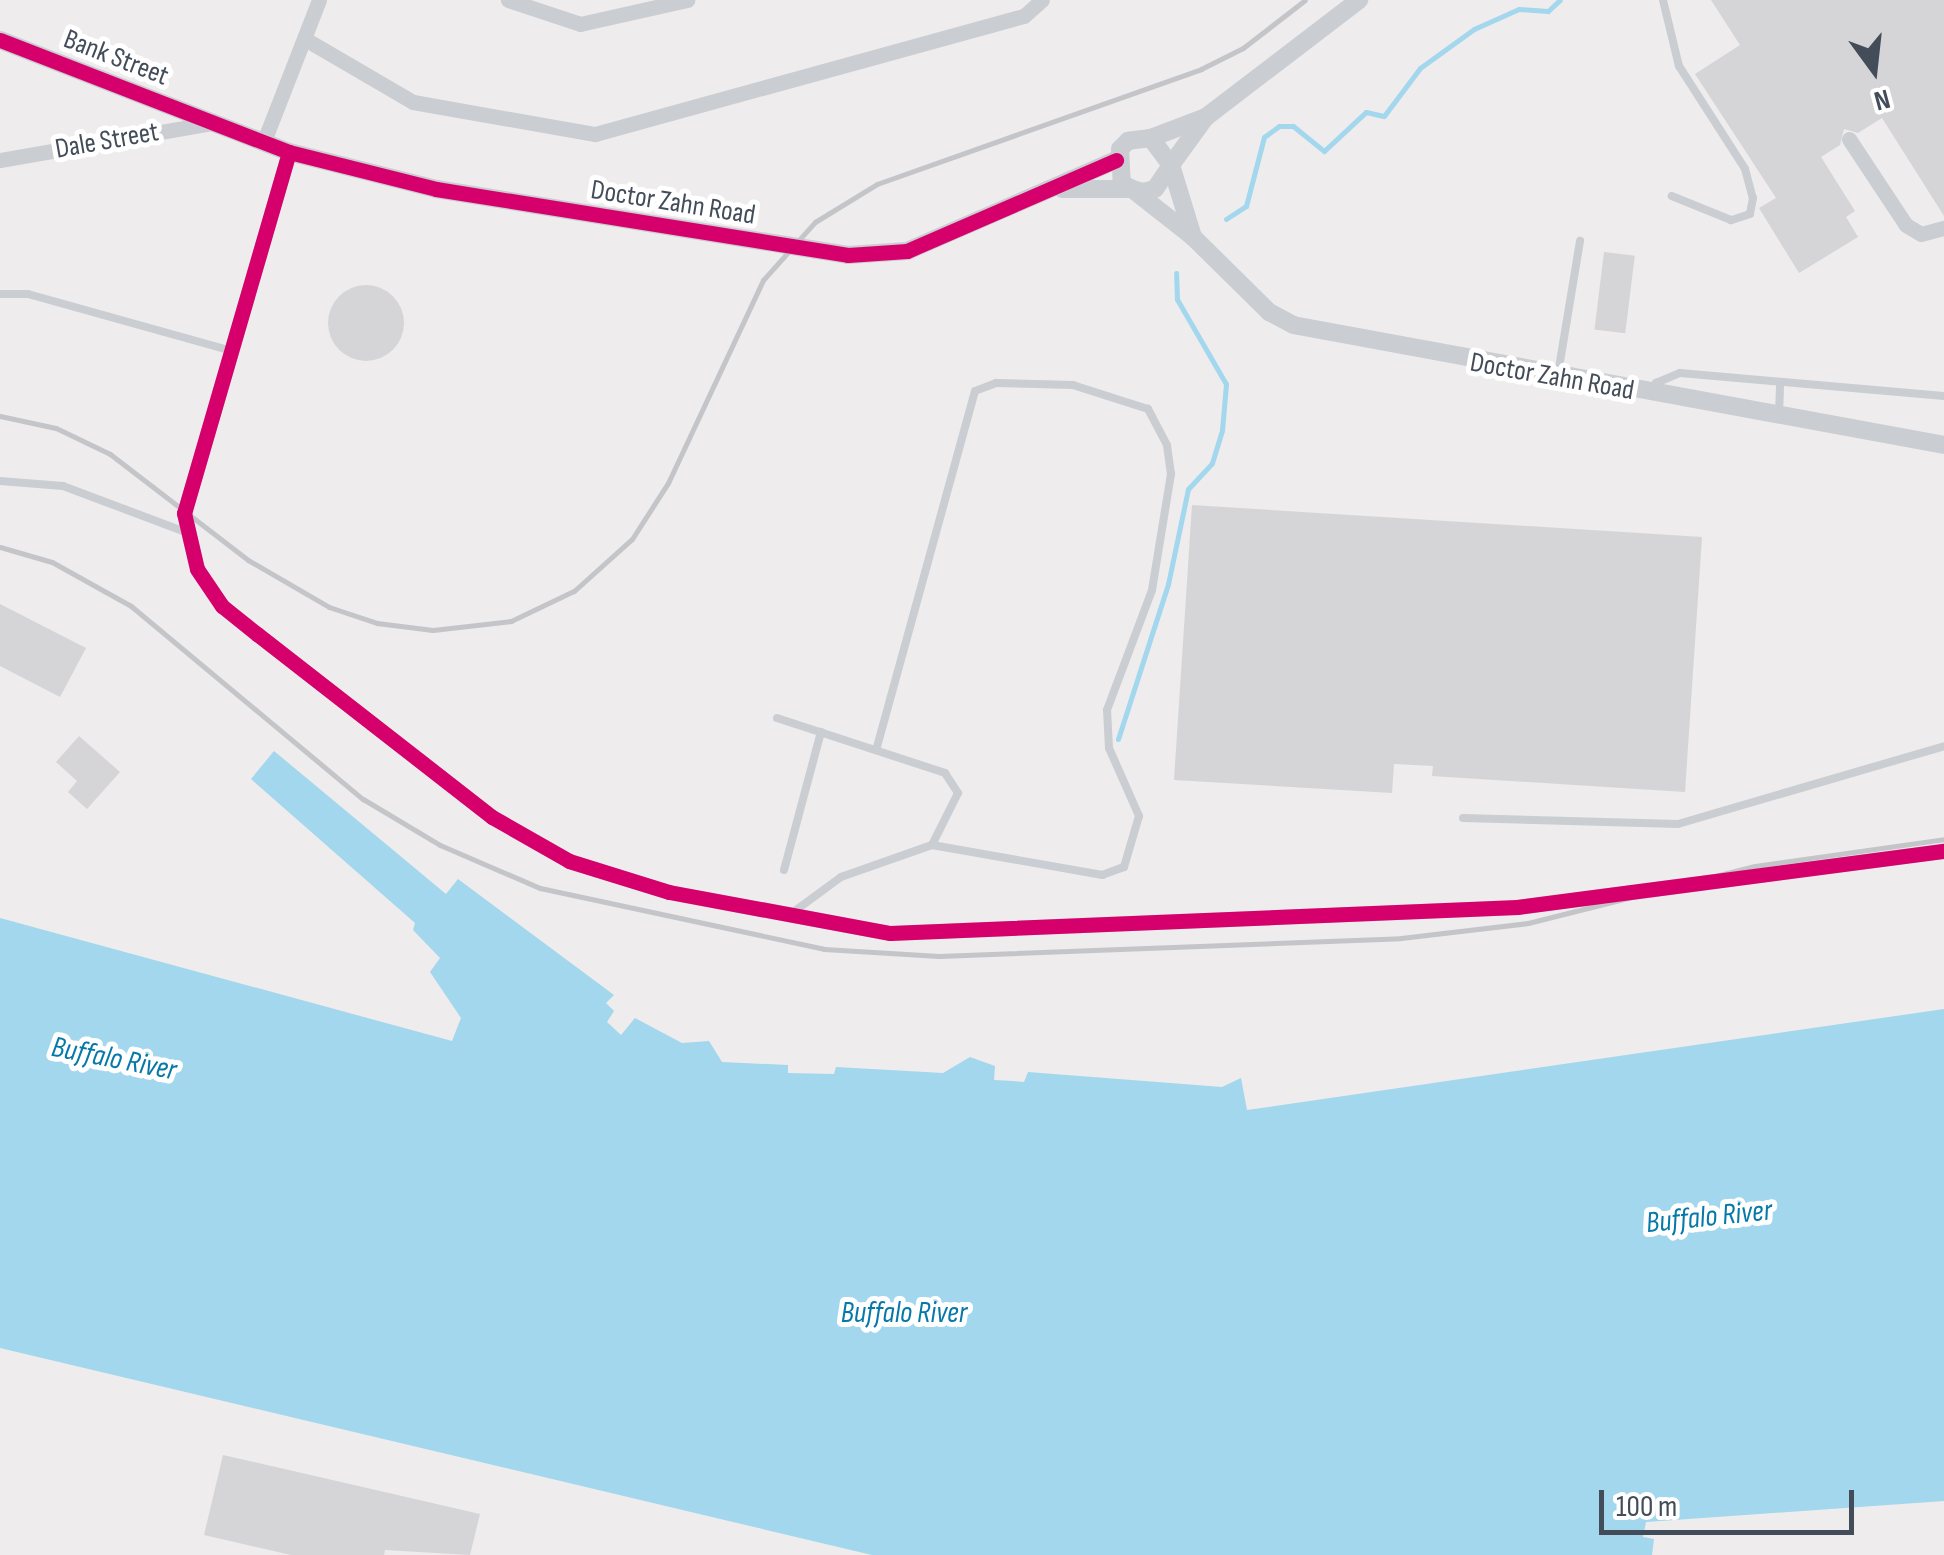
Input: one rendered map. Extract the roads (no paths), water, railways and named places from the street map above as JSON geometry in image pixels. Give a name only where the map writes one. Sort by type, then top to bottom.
[{"type":"street","points":[[264,142],[319,0]]},
{"type":"street","points":[[508,0],[580,24],[688,0]]},
{"type":"street","points":[[305,40],[413,102],[594,134],[1024,16],[1042,0]]},
{"type":"street","points":[[1132,190],[1155,189],[1206,117],[1359,0]]},
{"type":"street","name":"Bank Street","points":[[0,40],[214,123]]},
{"type":"street","points":[[1151,138],[1206,117]]},
{"type":"street","name":"Doctor Zahn Road","points":[[214,123],[289,152],[436,189],[866,256],[907,250],[1062,189],[1116,160],[1128,141],[1151,138],[1170,165],[1193,237]]},
{"type":"street","name":"Dale Street","points":[[0,160],[214,123]]},
{"type":"street","points":[[1849,139],[1906,226],[1921,234],[1944,228]]},
{"type":"street","points":[[289,152],[184,531],[203,582],[222,606],[492,818],[569,861],[669,892],[890,933],[1398,915],[1559,904],[1944,851]]},
{"type":"street","name":"Doctor Zahn Road","points":[[1116,160],[1132,190],[1193,237],[1248,294],[1293,325],[1651,396],[1944,446]]},
{"type":"street","name":"Doctor Zahn Road","points":[[1062,189],[1132,190]]},
{"type":"lane","points":[[1663,0],[1679,66],[1753,188],[1750,214],[1731,220],[1672,196]]},
{"type":"lane","points":[[1557,378],[1580,242]]},
{"type":"lane","points":[[0,294],[28,294],[235,352]]},
{"type":"lane","points":[[1651,396],[1656,383],[1680,373],[1944,396]]},
{"type":"lane","points":[[789,916],[841,877],[932,845],[1102,875],[1124,867],[1139,816],[1109,748],[1108,710],[1163,541],[1171,474],[1167,444],[1148,409],[1073,386],[996,384],[975,392],[877,748]]},
{"type":"lane","points":[[1778,419],[1780,384]]},
{"type":"lane","points":[[0,481],[63,486],[184,531]]},
{"type":"lane","points":[[777,718],[877,748],[945,774],[956,784],[953,806],[932,845]]},
{"type":"lane","points":[[784,870],[822,732]]},
{"type":"lane","points":[[1463,818],[1554,824],[1678,824],[1814,788],[1944,746]]},
{"type":"water","name":"Buffalo River","points":[[274,751],[446,894],[458,879],[614,995],[606,1003],[614,1011],[607,1022],[621,1035],[635,1018],[682,1043],[709,1041],[722,1062],[788,1065],[788,1073],[834,1074],[836,1067],[943,1073],[970,1057],[995,1066],[994,1080],[1024,1082],[1028,1072],[1222,1087],[1241,1078],[1247,1110],[1944,1009],[1944,1501],[1646,1522],[1643,1537],[1654,1539],[1652,1555],[872,1555],[0,1348],[0,918],[452,1041],[461,1018],[430,972],[440,958],[413,930],[415,923],[251,779]]},
{"type":"waterway","points":[[1226,219],[1246,206],[1264,137],[1279,126],[1293,126],[1324,151],[1366,112],[1384,116],[1420,68],[1474,29],[1519,9],[1548,11],[1560,0]]},
{"type":"waterway","points":[[1118,739],[1168,584],[1188,489],[1212,463],[1222,430],[1226,384],[1177,299],[1176,273]]},
{"type":"railway","points":[[0,416],[56,428],[110,454],[248,560],[329,607],[377,623],[433,630],[511,621],[574,591],[632,539],[668,483],[763,280],[815,222],[877,184],[1201,69],[1243,48],[1305,0]]},
{"type":"railway","points":[[0,547],[52,562],[131,606],[363,799],[440,845],[540,888],[824,949],[939,956],[1401,938],[1528,923],[1755,866],[1944,839]]}]
